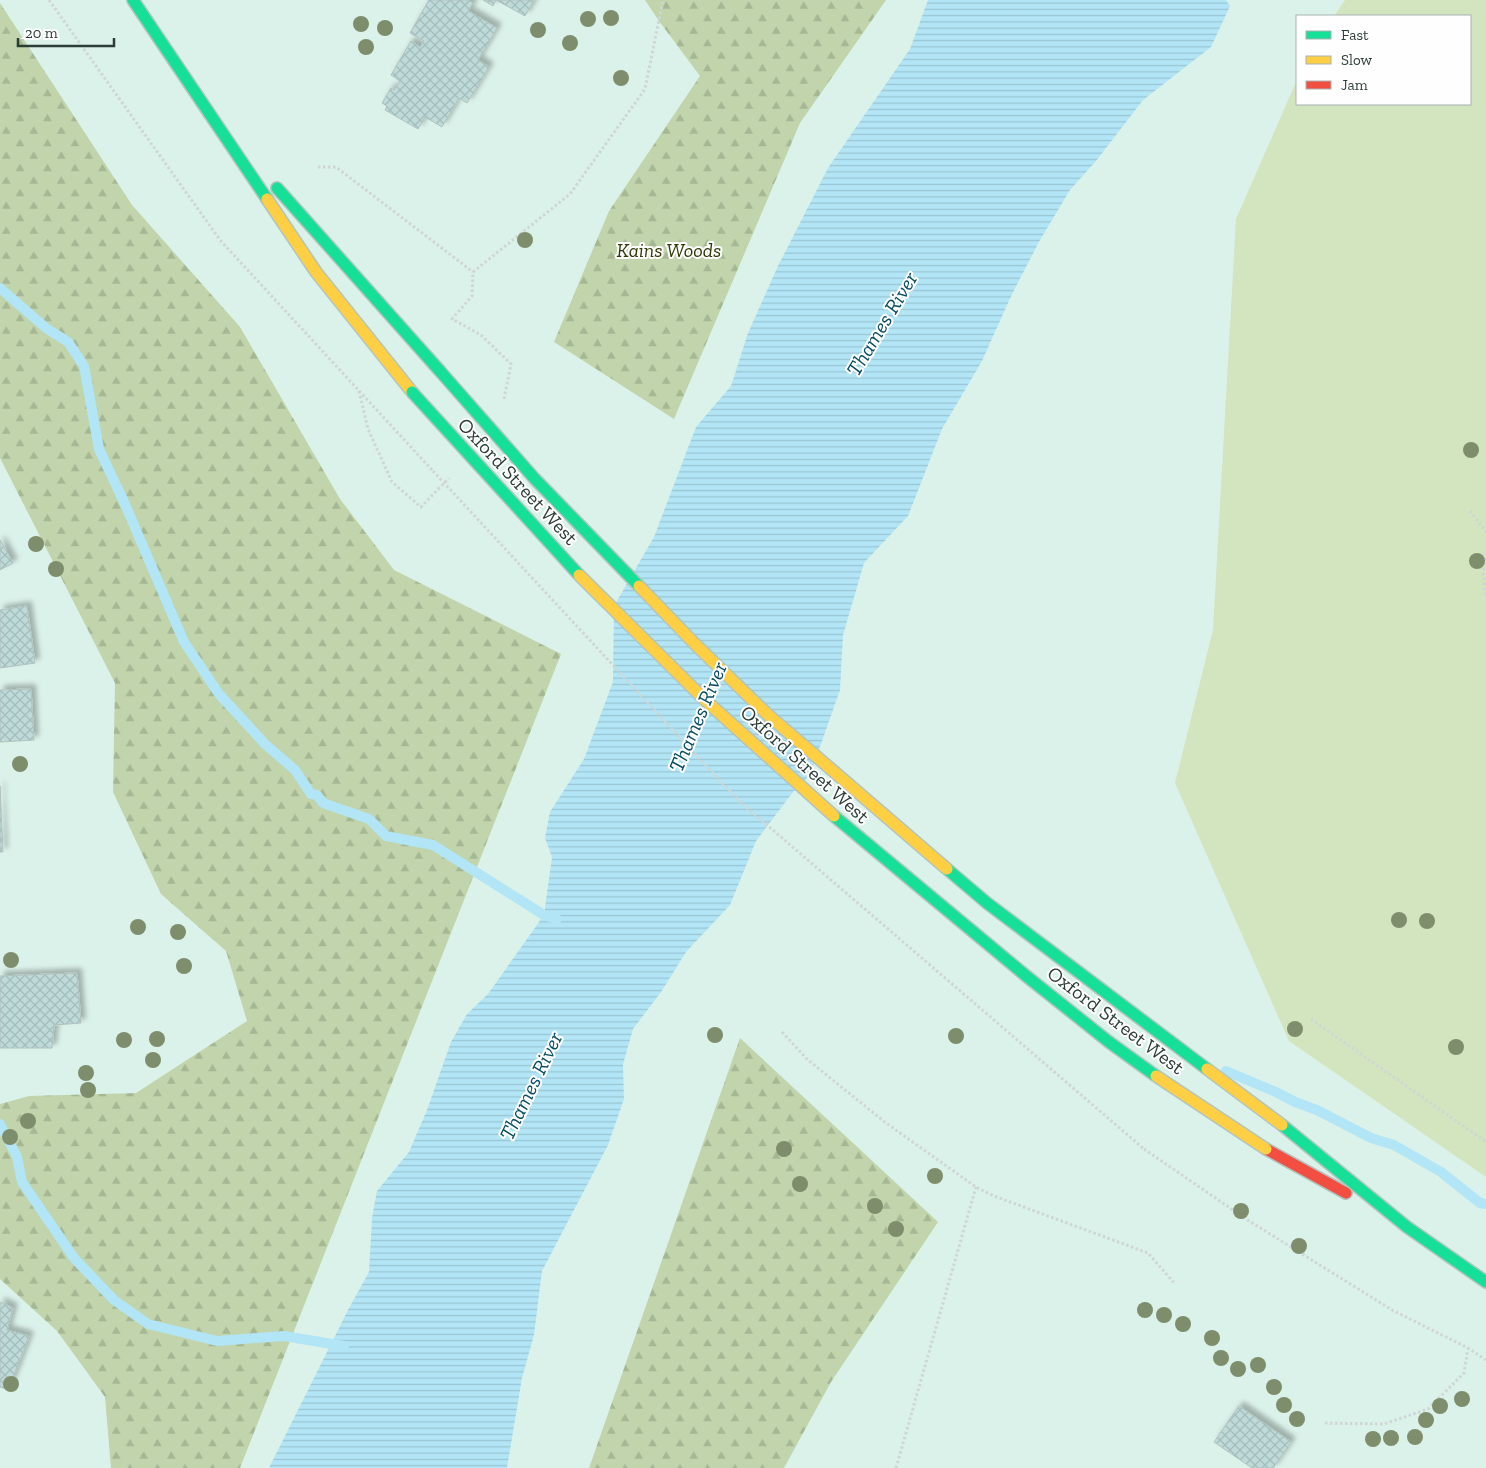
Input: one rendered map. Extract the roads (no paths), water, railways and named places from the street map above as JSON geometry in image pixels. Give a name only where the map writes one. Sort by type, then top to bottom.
[{"type":"main road","name":"Oxford Street West","points":[[134,0],[316,272],[412,392],[587,583],[684,678],[778,767],[897,871],[1109,1042],[1266,1149],[1407,1226]]},
{"type":"main road","name":"Oxford Street West","points":[[212,117],[540,485],[694,643],[767,714],[988,903],[1282,1125],[1407,1226],[1486,1282]]},
{"type":"water","name":"Thames River","points":[[928,0],[1226,0],[1230,6],[1211,47],[1143,100],[1096,161],[1070,190],[1040,240],[1012,294],[982,361],[942,429],[908,516],[864,563],[843,635],[840,690],[810,775],[793,792],[756,841],[730,905],[686,952],[661,992],[633,1029],[623,1064],[624,1099],[608,1145],[542,1271],[534,1335],[522,1378],[507,1468],[269,1468],[369,1272],[372,1218],[377,1191],[409,1152],[427,1110],[451,1042],[467,1014],[488,994],[544,915],[552,857],[545,838],[550,812],[584,759],[613,682],[614,606],[654,537],[696,427],[731,386],[748,333],[778,266],[828,168],[910,49]]},
{"type":"waterway","points":[[0,288],[46,328],[68,342],[84,366],[99,449],[124,502],[184,642],[219,694],[265,744],[295,770],[311,794],[317,795],[323,803],[369,819],[386,836],[433,845],[544,915],[557,919]]},
{"type":"waterway","points":[[1226,1071],[1317,1110],[1371,1138],[1394,1145],[1441,1172],[1480,1203],[1486,1204]]},
{"type":"waterway","points":[[0,1124],[17,1157],[22,1182],[74,1258],[114,1300],[148,1324],[217,1341],[284,1336],[344,1346]]},
{"type":"park label","name":"Kains Woods","points":[[669,250]]}]
